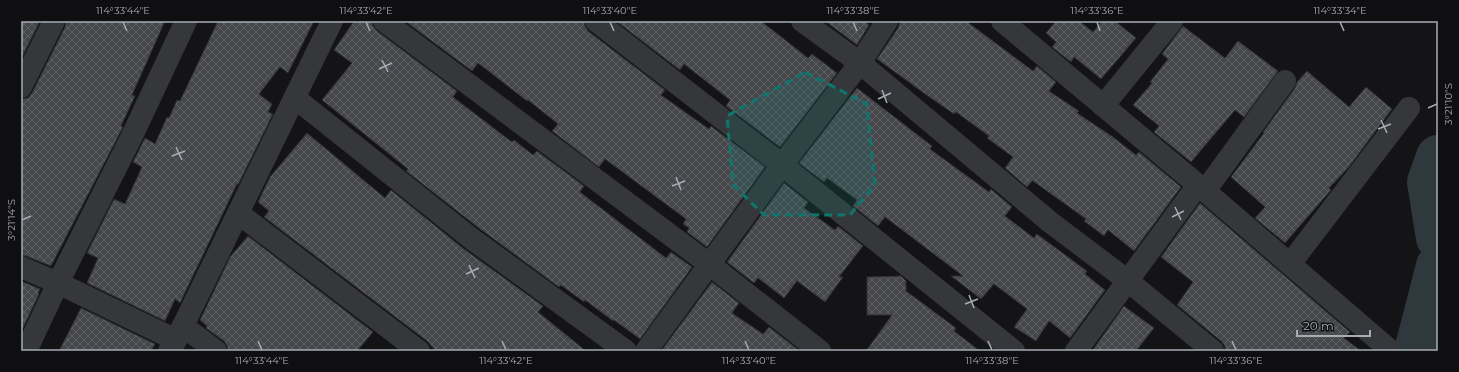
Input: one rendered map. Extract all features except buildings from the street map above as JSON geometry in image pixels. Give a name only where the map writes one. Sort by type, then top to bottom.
[{"type":"street","points":[[21,87],[54,21]]},
{"type":"street","points":[[26,351],[58,283],[132,136],[186,21]]},
{"type":"street","points":[[176,339],[332,21]]},
{"type":"street","points":[[384,21],[709,264],[820,351]]},
{"type":"street","points":[[596,21],[782,165],[1014,351]]},
{"type":"street","points":[[802,21],[860,63],[1050,222],[1128,281],[1213,351]]},
{"type":"street","points":[[646,351],[782,165],[860,63],[887,21]]},
{"type":"street","points":[[1002,21],[1202,188],[1391,351]]},
{"type":"street","points":[[1103,106],[1172,21]]},
{"type":"street","points":[[1076,351],[1128,281],[1285,81]]},
{"type":"street","points":[[295,98],[472,239],[626,351]]},
{"type":"street","points":[[1290,264],[1409,108]]},
{"type":"street","points":[[238,213],[419,351]]},
{"type":"street","points":[[21,266],[176,339],[216,351]]},
{"type":"highlighted area","points":[[805,72],[867,104],[875,185],[850,215],[764,215],[733,185],[727,116]]},
{"type":"waterway","points":[[1438,157],[1429,182],[1438,238]]},
{"type":"waterway","points":[[1416,351],[1438,266]]}]
